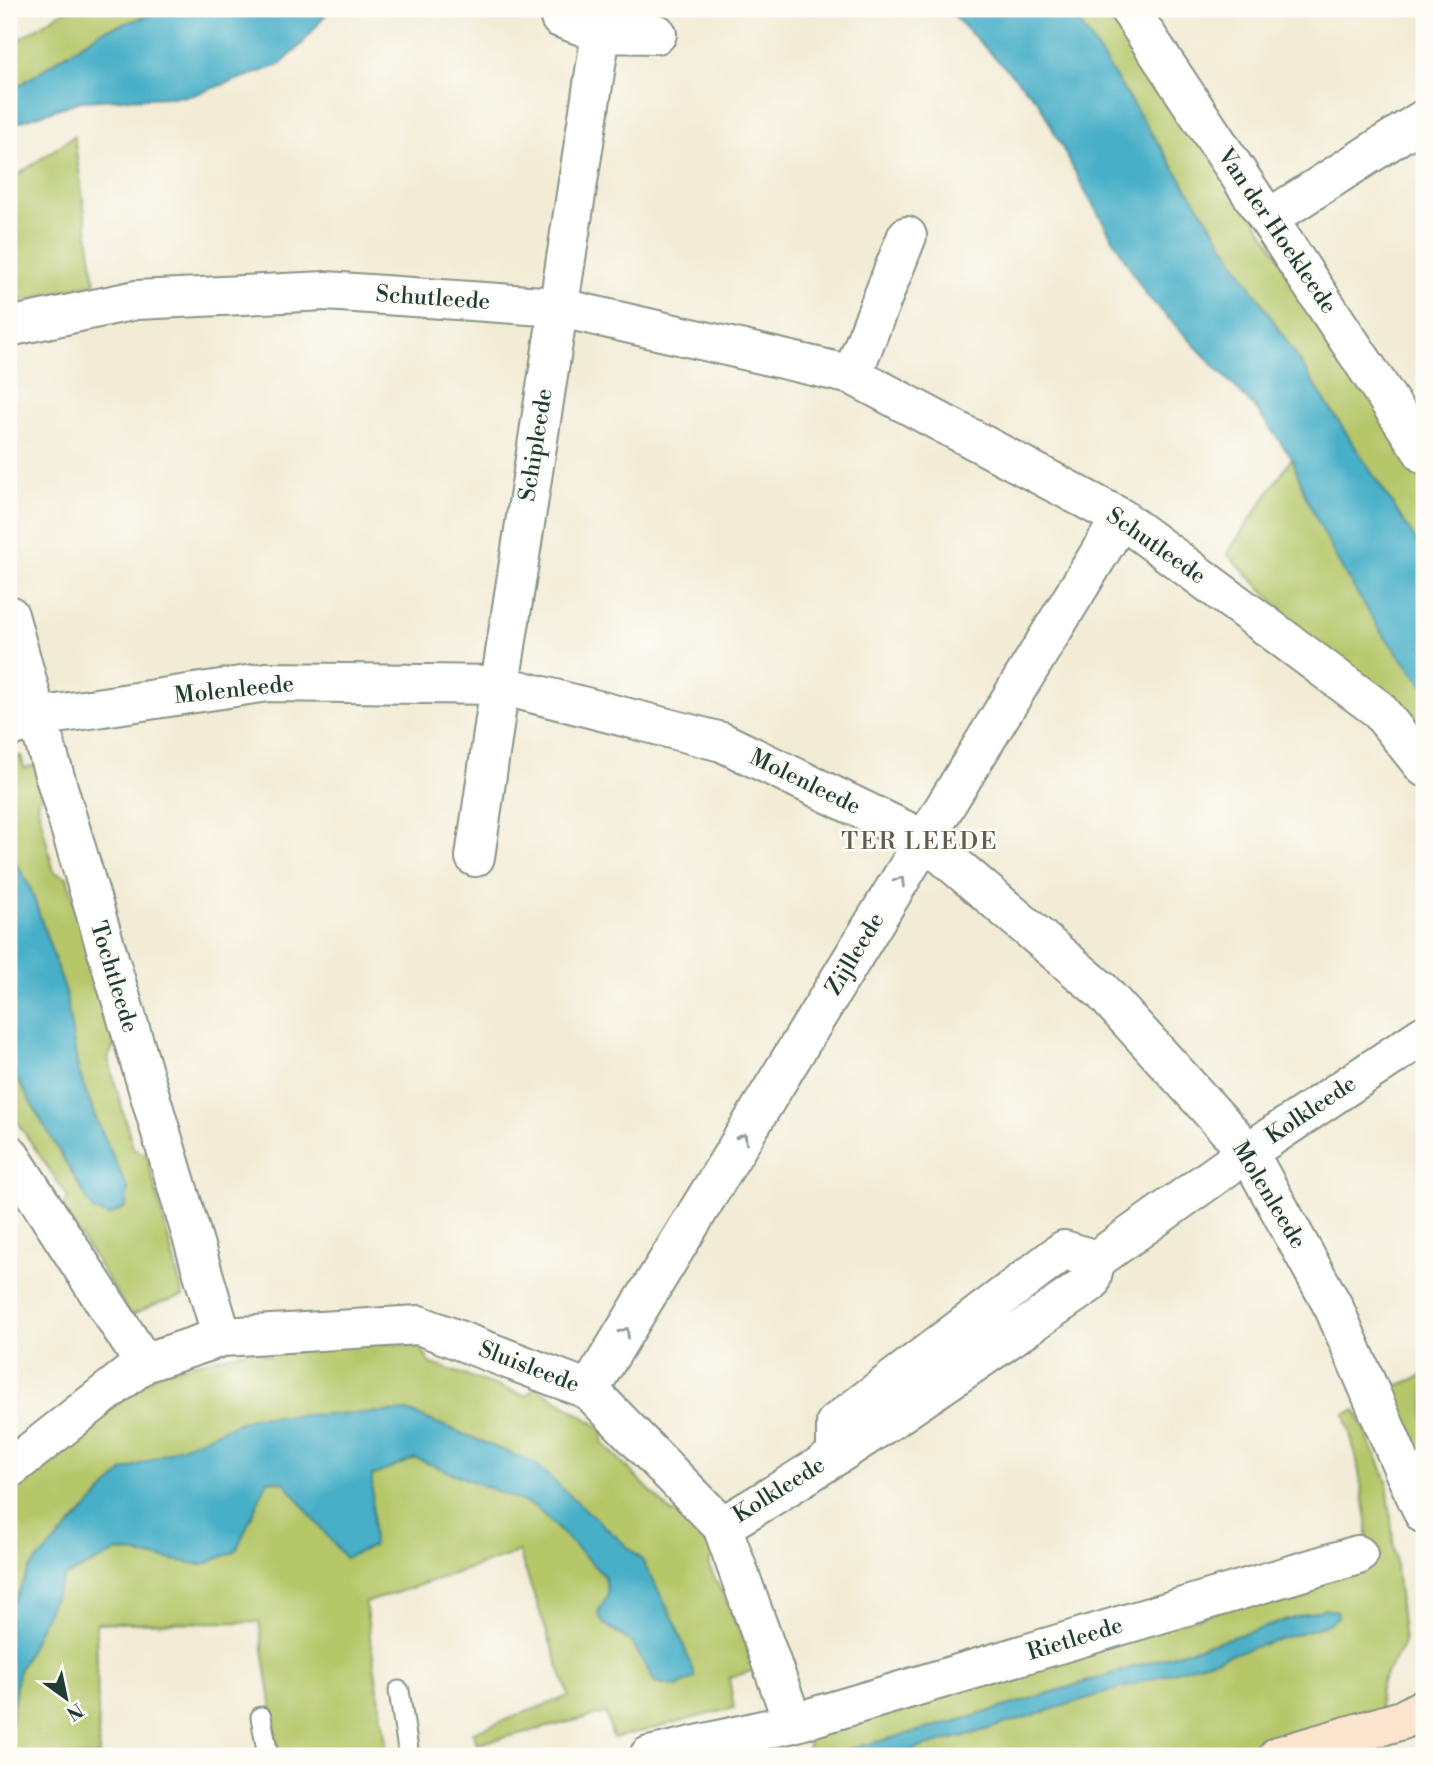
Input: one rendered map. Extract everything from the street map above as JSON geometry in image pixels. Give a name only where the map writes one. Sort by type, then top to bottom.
[{"type":"street","name":"Van der Hoekleede","points":[[1129,9],[1424,454]]},
{"type":"street","points":[[560,18],[601,33],[657,34]]},
{"type":"street","name":"Schipleede","points":[[475,857],[601,33]]},
{"type":"street","points":[[1268,219],[1424,119]]},
{"type":"street","points":[[852,374],[907,236]]},
{"type":"street","name":"Schutleede","points":[[9,327],[136,300],[326,290],[557,307],[852,374],[1121,518],[1378,709],[1424,767]]},
{"type":"street","name":"Zijlleede","points":[[589,1390],[1121,518]]},
{"type":"street","name":"Tochtleede","points":[[9,615],[23,722],[222,1337]]},
{"type":"street","name":"Molenleede","points":[[23,722],[267,682],[500,685],[722,742],[925,840],[1102,991],[1248,1152],[1334,1307],[1424,1514]]},
{"type":"street","name":"Kolkleede","points":[[722,1526],[836,1455],[836,1423],[1064,1250],[1096,1260],[1248,1152],[1424,1035]]},
{"type":"street","points":[[9,1154],[144,1363]]},
{"type":"street","name":"Sluisleede","points":[[9,1469],[144,1363],[222,1337],[419,1325],[589,1390],[722,1526],[793,1723]]},
{"type":"street","name":"Rietleede","points":[[793,1723],[1358,1555]]},
{"type":"street","points":[[1278,1756],[1402,1720],[1424,1708]]},
{"type":"street","points":[[649,1756],[793,1723]]},
{"type":"lane","points":[[399,1691],[409,1756]]},
{"type":"lane","points":[[261,1717],[268,1756]]},
{"type":"green space","points":[[67,9],[169,9],[102,31],[9,92],[9,46]]},
{"type":"green space","points":[[1071,9],[1118,9],[1424,478],[1424,553]]},
{"type":"green space","points":[[74,136],[95,283],[9,304],[9,181]]},
{"type":"green space","points":[[1292,458],[1306,497],[1381,632],[1424,686],[1424,753],[1227,554]]},
{"type":"green space","points":[[21,756],[24,768],[36,765],[45,791],[37,803],[54,872],[67,877],[115,1043],[108,1058],[133,1148],[147,1156],[183,1296],[153,1305],[131,1316],[63,1209],[68,1197],[13,1116],[9,1115],[9,1065],[94,1211],[97,1121],[78,1070],[65,990],[30,887],[9,852],[9,761]]},
{"type":"green space","points":[[370,1342],[421,1347],[429,1363],[526,1396],[536,1387],[603,1429],[603,1443],[672,1513],[692,1514],[714,1553],[708,1564],[758,1669],[729,1678],[734,1708],[613,1738],[606,1713],[477,1744],[473,1732],[569,1696],[519,1552],[365,1603],[388,1756],[279,1756],[259,1622],[96,1623],[99,1756],[9,1756],[9,1732],[18,1673],[64,1577],[118,1551],[203,1565],[268,1480],[284,1482],[373,1546],[372,1476],[415,1458],[536,1507],[605,1577],[608,1595],[598,1612],[602,1622],[633,1644],[655,1682],[677,1687],[534,1463],[253,1417],[9,1611],[9,1485],[24,1484],[99,1418],[159,1372],[258,1348],[265,1356]]},
{"type":"green space","points":[[1424,1375],[1424,1470],[1387,1390]]},
{"type":"green space","points":[[1356,1410],[1387,1481],[1404,1643],[1382,1681],[1380,1710],[1223,1756],[888,1756],[975,1733],[1326,1625],[1324,1609],[968,1718],[823,1756],[805,1756],[812,1730],[1367,1568],[1367,1520],[1357,1460],[1345,1414]]},
{"type":"water","points":[[169,9],[330,9],[302,44],[280,65],[190,96],[81,101],[19,122],[9,129],[9,92],[102,31]]},
{"type":"water","points":[[947,9],[1071,9],[1424,553],[1424,686],[1381,632],[1339,564],[1306,497],[1292,458],[1255,408],[1146,295],[1086,193],[1038,101]]},
{"type":"water","points":[[9,852],[30,887],[65,990],[78,1070],[97,1121],[128,1189],[126,1207],[109,1216],[94,1211],[9,1065]]},
{"type":"water","points":[[408,1411],[534,1463],[642,1560],[676,1624],[695,1677],[677,1687],[655,1682],[633,1644],[602,1622],[598,1612],[608,1595],[605,1577],[536,1507],[415,1458],[372,1476],[373,1546],[345,1558],[284,1482],[268,1480],[236,1551],[203,1565],[118,1551],[64,1577],[18,1673],[9,1732],[9,1611],[30,1568],[123,1471],[253,1417]]},
{"type":"water","points":[[1324,1609],[1337,1611],[1338,1617],[1326,1625],[975,1733],[888,1756],[823,1756],[968,1718]]},
{"type":"district","name":"TER LEEDE","points":[[920,842]]}]
